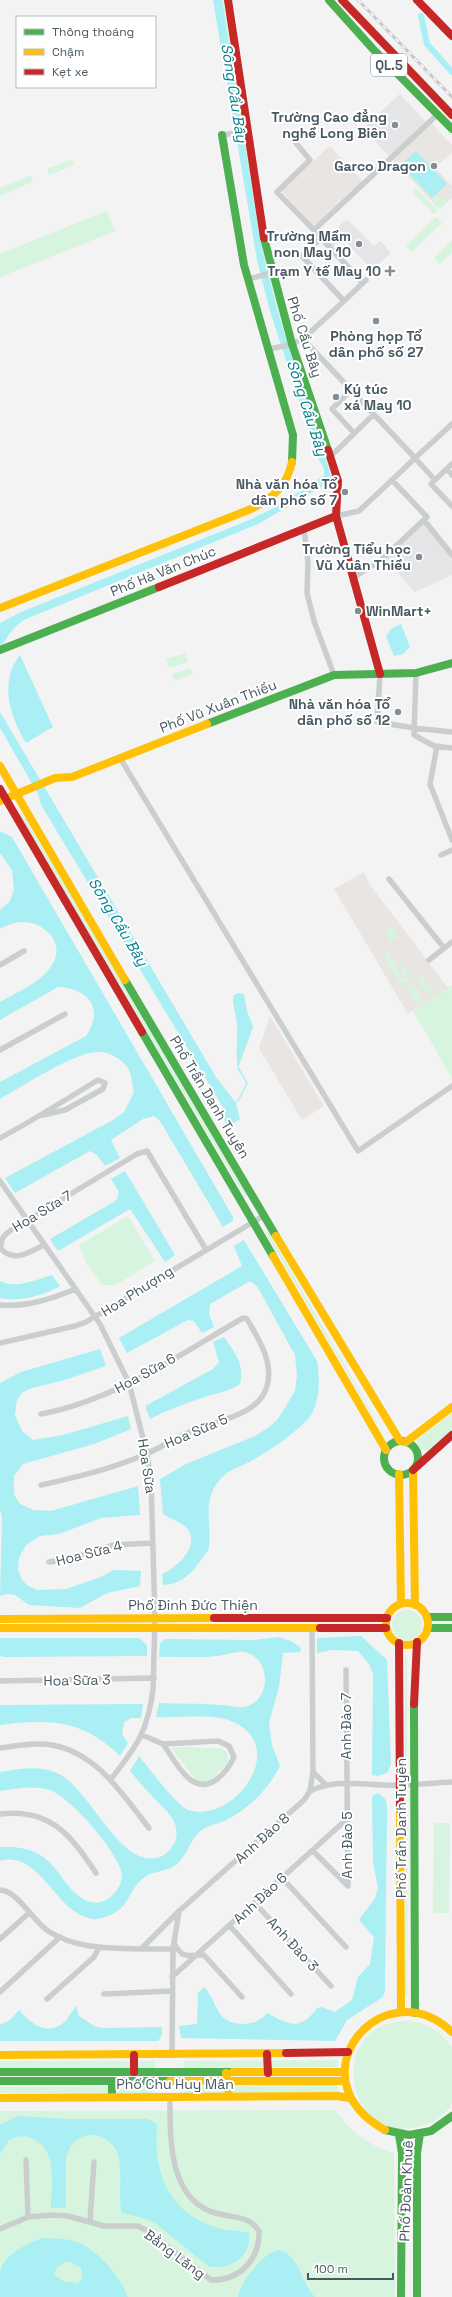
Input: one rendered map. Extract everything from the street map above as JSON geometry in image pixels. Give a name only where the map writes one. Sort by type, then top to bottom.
[{"type":"main road","name":"Phố Cầu Bây","points":[[228,0],[263,234],[292,344],[331,456],[338,481],[336,516],[380,674]]},
{"type":"main road","name":"QL.5","points":[[329,0],[373,49],[452,129]]},
{"type":"main road","name":"QL.5","points":[[342,0],[452,115]]},
{"type":"main road","points":[[421,2],[452,36]]},
{"type":"main road","points":[[0,608],[251,509],[279,493],[286,483],[293,463],[293,435],[273,349],[248,279],[227,134]]},
{"type":"main road","name":"Phố Hà Văn Chúc","points":[[0,650],[336,516]]},
{"type":"main road","name":"Phố Vũ Xuân Thiều","points":[[3,800],[58,777],[72,777],[334,675],[416,672],[452,663]]},
{"type":"main road","name":"Phố Trần Danh Tuyên","points":[[0,766],[265,1214],[334,1334],[403,1441]]},
{"type":"main road","name":"Phố Trần Danh Tuyên","points":[[0,789],[3,800],[386,1450]]},
{"type":"main road","points":[[452,1407],[403,1441],[392,1443],[386,1450],[384,1458],[386,1465],[392,1472],[399,1474],[413,1470],[452,1435]]},
{"type":"main road","points":[[403,1441],[413,1446],[417,1453],[417,1463],[413,1470],[415,1605]]},
{"type":"main road","points":[[399,1474],[401,1604]]},
{"type":"main road","points":[[401,1604],[415,1605],[422,1610],[427,1617],[428,1628],[424,1636],[417,1642],[408,1645],[399,1643],[390,1637],[386,1628],[387,1618],[393,1609],[401,1604]]},
{"type":"main road","points":[[427,1617],[452,1618]]},
{"type":"main road","points":[[333,1618],[333,1627]]},
{"type":"main road","name":"Phố Đinh Đức Thiện","points":[[0,1619],[387,1618]]},
{"type":"main road","name":"Phố Đinh Đức Thiện","points":[[0,1628],[386,1628]]},
{"type":"main road","points":[[428,1628],[452,1628]]},
{"type":"main road","name":"Phố Trần Danh Tuyên","points":[[415,2013],[414,1676],[417,1642]]},
{"type":"main road","name":"Phố Trần Danh Tuyên","points":[[399,1643],[398,1785],[401,2012]]},
{"type":"main road","points":[[452,2032],[436,2020],[415,2013],[401,2012],[373,2021],[358,2035],[348,2052],[345,2072],[345,2081],[349,2098],[361,2116],[378,2129],[399,2135],[420,2134],[439,2126],[452,2116]]},
{"type":"main road","name":"Phố Chu Huy Mân","points":[[0,2055],[172,2055],[348,2052]]},
{"type":"main road","points":[[267,2054],[268,2072]]},
{"type":"main road","points":[[134,2055],[134,2072]]},
{"type":"main road","name":"Phố Chu Huy Mân","points":[[0,2072],[134,2072],[345,2081]]},
{"type":"main road","name":"Phố Chu Huy Mân","points":[[0,2081],[112,2081],[227,2077],[268,2072],[345,2072]]},
{"type":"main road","points":[[227,2077],[229,2096]]},
{"type":"main road","points":[[112,2081],[112,2098]]},
{"type":"main road","name":"Phố Chu Huy Mân","points":[[0,2098],[338,2096],[349,2098]]},
{"type":"main road","name":"Phố Đoàn Khuê","points":[[417,2297],[417,2153],[420,2134]]},
{"type":"main road","name":"Phố Đoàn Khuê","points":[[399,2135],[402,2153],[401,2297]]},
{"type":"street","points":[[314,230],[438,114]]},
{"type":"street","points":[[227,134],[247,131]]},
{"type":"street","points":[[273,349],[292,344],[302,339],[364,282],[277,192],[310,160],[287,132]]},
{"type":"street","points":[[321,238],[302,256],[344,300]]},
{"type":"street","points":[[248,279],[272,272]]},
{"type":"street","points":[[302,339],[435,480]]},
{"type":"street","points":[[351,390],[332,409],[354,433]]},
{"type":"street","points":[[331,456],[374,414]]},
{"type":"street","points":[[336,516],[360,511],[452,424]]},
{"type":"street","points":[[452,464],[431,484],[452,506]]},
{"type":"street","points":[[447,469],[452,475]]},
{"type":"street","points":[[353,578],[381,560],[427,517],[392,480]]},
{"type":"street","points":[[424,520],[452,555]]},
{"type":"street","points":[[304,529],[308,563],[307,593],[314,621],[334,675]]},
{"type":"street","points":[[416,672],[415,736],[437,746],[452,748]]},
{"type":"street","points":[[380,674],[377,722],[452,732]]},
{"type":"street","points":[[437,746],[430,784],[452,840]]},
{"type":"street","points":[[120,758],[358,1151],[452,1086]]},
{"type":"street","points":[[441,855],[452,850]]},
{"type":"street","points":[[389,879],[444,948]]},
{"type":"street","points":[[429,960],[452,942]]},
{"type":"street","points":[[0,965],[24,951]]},
{"type":"street","points":[[0,1050],[65,1014]]},
{"type":"street","points":[[0,1138],[43,1115],[59,1102],[98,1080],[105,1083],[103,1089],[65,1110],[43,1115]]},
{"type":"street","name":"Hoa Sữa 7","points":[[44,1245],[18,1257],[7,1254],[1,1249],[1,1239],[6,1233],[27,1220],[141,1152],[147,1151],[205,1248]]},
{"type":"street","name":"Hoa Sữa","points":[[0,1181],[95,1317],[129,1383],[147,1454],[151,1481],[155,1618],[154,1678],[151,1708],[142,1735],[136,1747],[111,1779]]},
{"type":"street","name":"Hoa Phượng","points":[[0,1343],[75,1326],[95,1317],[205,1248],[265,1214]]},
{"type":"street","points":[[0,1305],[22,1305],[37,1302],[76,1289]]},
{"type":"street","name":"Hoa Sữa 6","points":[[41,1414],[60,1410],[99,1397],[129,1383],[243,1318]]},
{"type":"street","name":"Hoa Sữa 5","points":[[42,1485],[110,1468],[147,1454],[192,1431],[248,1410],[262,1397],[269,1377],[266,1356],[247,1319],[243,1318]]},
{"type":"street","name":"Hoa Sữa 4","points":[[49,1562],[69,1559],[113,1545],[153,1543]]},
{"type":"street","points":[[310,1791],[313,1772],[312,1627]]},
{"type":"street","name":"Anh Đào 7","points":[[346,1670],[347,1782]]},
{"type":"street","name":"Hoa Sữa 3","points":[[0,1681],[154,1678]]},
{"type":"street","points":[[142,1735],[163,1744],[218,1741],[229,1746],[234,1757],[224,1774],[208,1785],[199,1786],[190,1780],[163,1744]]},
{"type":"street","points":[[0,1748],[39,1744],[61,1747],[82,1757],[111,1779],[149,1828]]},
{"type":"street","points":[[313,1772],[325,1784]]},
{"type":"street","points":[[310,1791],[325,1784],[347,1782],[398,1785],[452,1782]]},
{"type":"street","name":"Anh Đào 5","points":[[313,1851],[348,1886],[347,1782]]},
{"type":"street","name":"Anh Đào 8","points":[[141,1948],[179,1911],[301,1802],[310,1791]]},
{"type":"street","points":[[0,1814],[25,1814],[40,1817],[56,1825],[70,1836],[96,1872]]},
{"type":"street","name":"Anh Đào 6","points":[[172,1977],[347,1819]]},
{"type":"street","points":[[282,1878],[346,1947]]},
{"type":"street","points":[[0,1890],[5,1890],[13,1894],[29,1913],[48,1931],[88,1947],[141,1948],[173,1946]]},
{"type":"street","name":"Anh Đào 3","points":[[255,1903],[331,1986]]},
{"type":"street","points":[[172,2055],[173,1946],[179,1911]]},
{"type":"street","points":[[0,1939],[29,1913]]},
{"type":"street","points":[[230,1926],[291,1994]]},
{"type":"street","points":[[0,1992],[60,1937]]},
{"type":"street","points":[[173,1946],[179,1953],[185,1956],[204,1955],[242,1997]]},
{"type":"street","points":[[47,1999],[94,1957],[99,1948]]},
{"type":"street","points":[[104,1994],[172,1990]]},
{"type":"street","name":"Bằng Lăng","points":[[0,2229],[28,2217],[52,2215],[90,2221],[104,2226],[129,2225],[146,2230],[211,2280],[234,2276],[247,2266],[257,2250],[259,2231],[254,2223],[246,2219],[214,2213],[204,2208],[183,2187],[176,2173],[172,2156],[170,2098]]},
{"type":"street","points":[[26,2160],[28,2217]]},
{"type":"street","points":[[90,2221],[94,2162]]},
{"type":"shaded area","name":"Trường Cao đẳng nghề Long Biên","points":[[400,94],[427,123],[390,157],[363,128]]},
{"type":"shaded area","name":"Garco Dragon","points":[[431,123],[452,145],[452,152],[435,168],[452,186],[452,198],[439,209],[393,160]]},
{"type":"shaded area","points":[[330,146],[363,182],[314,226],[281,190]]},
{"type":"shaded area","name":"Trường Mầm non May 10","points":[[347,219],[374,246],[380,241],[391,253],[370,272],[367,269],[369,267],[342,238],[332,247],[325,239]]},
{"type":"shaded area","name":"Trường Tiểu học Vũ Xuân Thiều","points":[[423,522],[452,555],[452,575],[415,592],[384,558]]},
{"type":"shaded area","points":[[364,872],[370,885],[448,988],[408,1014],[334,889]]},
{"type":"shaded area","points":[[270,1016],[324,1106],[302,1120],[259,1048]]},
{"type":"green space","points":[[222,0],[226,0],[245,127],[288,340],[278,313],[261,245]]},
{"type":"green space","points":[[71,160],[74,161],[74,165],[50,175],[48,174],[48,168]]},
{"type":"green space","points":[[28,176],[33,177],[32,182],[0,196],[0,188]]},
{"type":"green space","points":[[416,188],[438,211],[434,214],[412,191]]},
{"type":"green space","points":[[439,196],[443,198],[445,202],[443,206],[439,208],[435,206],[433,202],[435,198]]},
{"type":"green space","points":[[107,211],[115,231],[0,277],[0,254]]},
{"type":"green space","points":[[436,217],[442,223],[412,252],[406,246]]},
{"type":"green space","points":[[452,240],[452,252],[440,264],[434,258]]},
{"type":"green space","points":[[185,653],[188,662],[169,668],[166,659]]},
{"type":"green space","points":[[190,668],[193,674],[174,681],[172,674]]},
{"type":"green space","points":[[20,814],[23,815],[248,1195],[245,1197],[20,817]]},
{"type":"green space","points":[[393,927],[396,936],[399,936],[391,942],[385,932]]},
{"type":"green space","points":[[388,952],[397,964],[400,977],[408,978],[408,982],[400,984],[384,956]]},
{"type":"green space","points":[[400,962],[416,979],[412,982],[414,985],[410,988],[411,990],[415,987],[418,991],[414,994],[419,993],[422,998],[420,1001],[413,1001],[410,990],[403,989],[411,984],[412,979],[410,975],[402,974]]},
{"type":"green space","points":[[423,976],[433,992],[428,996],[417,980]]},
{"type":"green space","points":[[452,985],[452,1078],[413,1011]]},
{"type":"green space","points":[[128,1216],[155,1261],[116,1285],[102,1285],[85,1261],[79,1245]]},
{"type":"green space","points":[[268,1231],[377,1422],[377,1424],[265,1232]]},
{"type":"green space","points":[[452,1413],[452,1431],[429,1452],[421,1449],[417,1444],[417,1440]]},
{"type":"green space","points":[[407,1610],[413,1611],[421,1619],[421,1631],[413,1639],[407,1640],[401,1639],[393,1631],[392,1625],[393,1619],[401,1611]]},
{"type":"green space","points":[[405,1657],[407,1658],[407,1764],[405,1764]]},
{"type":"green space","points":[[173,1747],[221,1748],[227,1752],[228,1761],[225,1767],[208,1781],[201,1782],[194,1778],[172,1749]]},
{"type":"green space","points":[[406,1800],[408,1801],[407,1997],[405,1995]]},
{"type":"green space","points":[[434,1823],[450,1823],[449,1913],[433,1913]]},
{"type":"green space","points":[[409,2021],[434,2029],[444,2037],[452,2048],[452,2103],[444,2114],[428,2124],[397,2128],[376,2120],[362,2104],[354,2083],[355,2061],[364,2041],[381,2027]]},
{"type":"green space","points":[[338,2060],[337,2067],[183,2068],[184,2061]]},
{"type":"green space","points":[[0,2061],[155,2061],[155,2068],[0,2068]]},
{"type":"green space","points":[[338,2084],[338,2092],[184,2093],[184,2086]]},
{"type":"green space","points":[[154,2086],[154,2093],[0,2093],[0,2087]]},
{"type":"green space","points":[[335,2110],[347,2125],[361,2137],[376,2146],[394,2153],[395,2297],[0,2297],[0,2111]]},
{"type":"water","name":"Sông Cầu Bây","points":[[213,0],[222,0],[261,245],[278,313],[331,476],[331,486],[325,489],[323,486],[260,523],[26,619],[17,625],[10,633],[0,651],[0,623],[21,612],[247,521],[276,507],[324,475],[324,469],[317,456],[270,311],[257,260]]},
{"type":"water","points":[[416,151],[447,184],[432,198],[401,165]]},
{"type":"water","points":[[401,624],[410,647],[403,654],[394,656],[386,637],[391,629]]},
{"type":"water","points":[[20,655],[53,727],[26,743],[11,709],[8,686],[10,675]]},
{"type":"water","name":"Sông Cầu Bây","points":[[0,712],[216,1077],[236,1103],[240,1119],[228,1127],[224,1120],[224,1109],[41,805],[38,794],[0,728]]},
{"type":"water","points":[[0,831],[12,837],[233,1217],[233,1221],[223,1227],[160,1121],[154,1116],[143,1119],[111,1140],[120,1158],[105,1166],[97,1155],[90,1151],[15,1193],[5,1178],[113,1120],[124,1112],[134,1092],[128,1068],[119,1059],[103,1052],[99,1052],[90,1053],[64,1063],[0,1099],[0,1082],[86,1036],[94,1017],[90,1002],[85,996],[78,991],[69,988],[58,987],[0,1020],[0,1002],[42,977],[52,965],[56,957],[56,949],[55,942],[46,930],[31,923],[17,923],[0,929],[0,910],[10,901],[14,889],[12,870],[0,853]]},
{"type":"water","points":[[237,993],[244,994],[247,1011],[253,1027],[238,1068],[237,1024],[233,1004],[233,996]]},
{"type":"water","points":[[125,1171],[175,1255],[165,1262],[130,1209],[58,1251],[50,1239],[117,1199],[119,1192],[111,1179]]},
{"type":"water","points":[[244,1240],[317,1361],[319,1374],[318,1396],[311,1415],[300,1427],[265,1453],[229,1472],[221,1478],[213,1490],[210,1498],[210,1538],[208,1551],[195,1568],[182,1580],[163,1585],[162,1574],[181,1561],[190,1547],[191,1540],[190,1533],[185,1526],[163,1514],[160,1479],[186,1464],[255,1436],[268,1428],[278,1419],[295,1391],[297,1376],[295,1355],[257,1286],[250,1281],[210,1304],[209,1314],[214,1327],[202,1333],[194,1321],[188,1320],[127,1353],[119,1338],[242,1266],[234,1246]]},
{"type":"water","points":[[52,1275],[60,1286],[53,1290],[23,1299],[0,1298],[0,1281],[19,1284]]},
{"type":"water","points":[[224,1337],[238,1359],[241,1370],[240,1384],[228,1390],[177,1407],[150,1419],[145,1406],[213,1369],[219,1362],[213,1342]]},
{"type":"water","points":[[100,1349],[106,1366],[68,1379],[29,1389],[22,1393],[17,1400],[15,1415],[22,1431],[33,1440],[63,1435],[128,1416],[131,1429],[94,1444],[23,1464],[14,1476],[14,1494],[19,1503],[33,1510],[51,1511],[138,1486],[140,1515],[101,1518],[59,1534],[40,1536],[26,1545],[19,1558],[18,1569],[22,1580],[28,1586],[37,1590],[66,1589],[101,1577],[114,1570],[141,1571],[140,1586],[107,1593],[80,1608],[29,1605],[15,1595],[7,1594],[0,1596],[2,1518],[0,1509],[0,1383],[21,1372]]},
{"type":"water","points":[[361,1636],[387,1660],[391,1764],[387,1773],[378,1776],[372,1775],[373,1674],[369,1664],[358,1651],[332,1650],[317,1653],[317,1638]]},
{"type":"water","points":[[279,1637],[291,1641],[301,1648],[300,1652],[283,1653],[279,1687],[269,1723],[272,1745],[280,1766],[263,1792],[248,1806],[222,1822],[205,1828],[199,1832],[176,1865],[145,1877],[135,1887],[121,1908],[108,1916],[96,1919],[81,1915],[69,1907],[38,1873],[27,1865],[14,1860],[0,1861],[0,1847],[13,1847],[32,1851],[48,1861],[72,1890],[79,1896],[86,1901],[95,1903],[104,1901],[111,1897],[117,1890],[122,1879],[119,1866],[105,1842],[83,1817],[62,1797],[54,1792],[41,1788],[0,1791],[0,1772],[28,1768],[42,1769],[57,1773],[69,1781],[106,1826],[132,1852],[145,1858],[160,1857],[167,1853],[175,1842],[177,1835],[176,1828],[171,1816],[130,1771],[139,1756],[170,1794],[183,1807],[188,1810],[206,1811],[224,1805],[239,1794],[250,1779],[257,1762],[256,1745],[247,1731],[228,1720],[220,1718],[156,1717],[159,1703],[244,1707],[253,1703],[260,1697],[264,1689],[265,1680],[264,1670],[260,1662],[253,1656],[244,1652],[208,1657],[159,1657],[160,1643],[165,1639],[254,1640]]},
{"type":"water","points":[[0,1638],[139,1638],[147,1645],[147,1656],[5,1657],[0,1656]]},
{"type":"water","points":[[143,1704],[141,1718],[131,1718],[124,1722],[122,1734],[128,1743],[120,1756],[92,1735],[78,1728],[64,1724],[34,1722],[0,1725],[0,1705]]},
{"type":"water","points":[[378,1793],[386,1800],[387,1808],[385,1990],[383,1997],[347,2020],[335,2041],[181,2038],[179,2026],[197,2024],[198,1993],[204,1987],[222,2016],[234,2023],[243,2024],[256,2022],[267,2013],[288,2023],[299,2023],[311,2016],[317,2008],[322,2007],[335,2012],[352,2000],[358,1977],[370,1964],[374,1937],[359,1920],[375,1898],[378,1888],[373,1862],[372,1798],[373,1795]]},
{"type":"water","points":[[76,2006],[79,2016],[94,2026],[102,2028],[162,2027],[162,2035],[158,2041],[0,2041],[0,2025],[10,2020],[19,2010],[33,2023],[50,2029],[62,2024]]},
{"type":"water","points":[[18,2116],[66,2119],[148,2119],[157,2124],[156,2142],[158,2159],[161,2174],[167,2189],[187,2212],[201,2221],[222,2229],[249,2233],[247,2249],[238,2260],[231,2264],[216,2267],[208,2266],[155,2223],[147,2219],[122,2213],[120,2204],[120,2171],[117,2152],[112,2144],[96,2135],[84,2136],[71,2146],[66,2161],[66,2208],[51,2208],[52,2170],[47,2153],[42,2146],[32,2138],[25,2136],[19,2137],[9,2140],[0,2154],[0,2125]]},
{"type":"water","points":[[42,2238],[67,2239],[80,2243],[89,2248],[112,2270],[128,2297],[0,2297],[0,2272],[6,2260],[17,2250]],"holes":[[[66,2262],[71,2262],[81,2268],[82,2278],[78,2283],[65,2282],[54,2275],[57,2267]]]},
{"type":"water","points":[[278,2250],[291,2257],[296,2263],[306,2284],[315,2297],[238,2297],[243,2284],[253,2269],[266,2256]]},
{"type":"waterway","points":[[421,16],[427,44],[452,72]]},
{"type":"waterway","points":[[235,1103],[238,1101],[247,1083],[238,1068]]},
{"type":"railway","points":[[358,0],[452,97]]},
{"type":"traffic: fast","points":[[329,0],[373,49],[452,129]]},
{"type":"traffic: fast","points":[[222,135],[244,265],[293,435],[292,462]]},
{"type":"traffic: fast","points":[[264,238],[292,344],[328,450]]},
{"type":"traffic: fast","points":[[0,650],[159,587]]},
{"type":"traffic: fast","points":[[207,724],[334,675],[416,673],[452,663]]},
{"type":"traffic: fast","points":[[125,980],[276,1236]]},
{"type":"traffic: fast","points":[[142,1032],[273,1256]]},
{"type":"traffic: fast","points":[[401,1441],[413,1446],[418,1458],[413,1470],[401,1475],[389,1470],[384,1458],[389,1446],[401,1441]]},
{"type":"traffic: fast","points":[[427,1617],[452,1617]]},
{"type":"traffic: fast","points":[[428,1628],[452,1628]]},
{"type":"traffic: fast","points":[[414,1704],[415,2013]]},
{"type":"traffic: fast","points":[[0,2072],[233,2072]]},
{"type":"traffic: fast","points":[[0,2081],[170,2081]]},
{"type":"traffic: fast","points":[[112,2081],[112,2097]]},
{"type":"traffic: fast","points":[[385,2130],[409,2135],[431,2131],[452,2116]]},
{"type":"traffic: fast","points":[[417,2297],[417,2153],[420,2134]]},
{"type":"traffic: fast","points":[[399,2135],[402,2153],[401,2297]]},
{"type":"traffic: slow","points":[[0,608],[251,509],[272,496],[283,485],[292,462]]},
{"type":"traffic: slow","points":[[0,801],[55,778],[72,777],[207,724]]},
{"type":"traffic: slow","points":[[0,766],[125,980]]},
{"type":"traffic: slow","points":[[276,1236],[400,1441]]},
{"type":"traffic: slow","points":[[273,1256],[386,1450]]},
{"type":"traffic: slow","points":[[406,1442],[452,1407]]},
{"type":"traffic: slow","points":[[413,1470],[415,1605]]},
{"type":"traffic: slow","points":[[399,1474],[401,1604]]},
{"type":"traffic: slow","points":[[407,1603],[422,1609],[428,1624],[422,1639],[407,1645],[392,1639],[386,1624],[392,1609],[407,1603]]},
{"type":"traffic: slow","points":[[0,1619],[214,1618]]},
{"type":"traffic: slow","points":[[0,1628],[320,1628]]},
{"type":"traffic: slow","points":[[400,1810],[401,2012]]},
{"type":"traffic: slow","points":[[385,2130],[358,2108],[346,2084],[346,2059],[357,2037],[375,2021],[399,2013],[425,2015],[452,2032]]},
{"type":"traffic: slow","points":[[0,2055],[286,2053]]},
{"type":"traffic: slow","points":[[233,2072],[345,2072]]},
{"type":"traffic: slow","points":[[226,2073],[229,2097]]},
{"type":"traffic: slow","points":[[170,2081],[345,2081]]},
{"type":"traffic: slow","points":[[0,2098],[338,2096],[349,2098]]},
{"type":"traffic: jam","points":[[228,0],[264,238]]},
{"type":"traffic: jam","points":[[342,0],[452,115]]},
{"type":"traffic: jam","points":[[417,0],[452,36]]},
{"type":"traffic: jam","points":[[328,450],[338,481],[336,516],[380,674]]},
{"type":"traffic: jam","points":[[159,587],[336,516]]},
{"type":"traffic: jam","points":[[0,789],[142,1032]]},
{"type":"traffic: jam","points":[[413,1470],[452,1435]]},
{"type":"traffic: jam","points":[[214,1618],[387,1618]]},
{"type":"traffic: jam","points":[[320,1628],[386,1628]]},
{"type":"traffic: jam","points":[[414,1704],[417,1642]]},
{"type":"traffic: jam","points":[[399,1643],[400,1810]]},
{"type":"traffic: jam","points":[[286,2053],[348,2052]]},
{"type":"traffic: jam","points":[[267,2054],[268,2073]]},
{"type":"traffic: jam","points":[[134,2055],[134,2072]]},
{"type":"place","name":"Trường Cao đẳng nghề Long Biên","points":[[395,125]]},
{"type":"place","name":"Garco Dragon","points":[[434,166]]},
{"type":"place","name":"Trường Mầm non May 10","points":[[359,244]]},
{"type":"place","name":"Trạm Y tế May 10","points":[[390,271]]},
{"type":"place","name":"Phòng họp Tổ dân phố số 27","points":[[376,321]]},
{"type":"place","name":"Ký túc xá May 10","points":[[336,397]]},
{"type":"place","name":"Nhà văn hóa Tổ dân phố số 7","points":[[345,492]]},
{"type":"place","name":"Trường Tiểu học Vũ Xuân Thiều","points":[[419,557]]},
{"type":"place","name":"WinMart+","points":[[358,611]]},
{"type":"place","name":"Nhà văn hóa Tổ dân phố số 12","points":[[398,712]]}]
